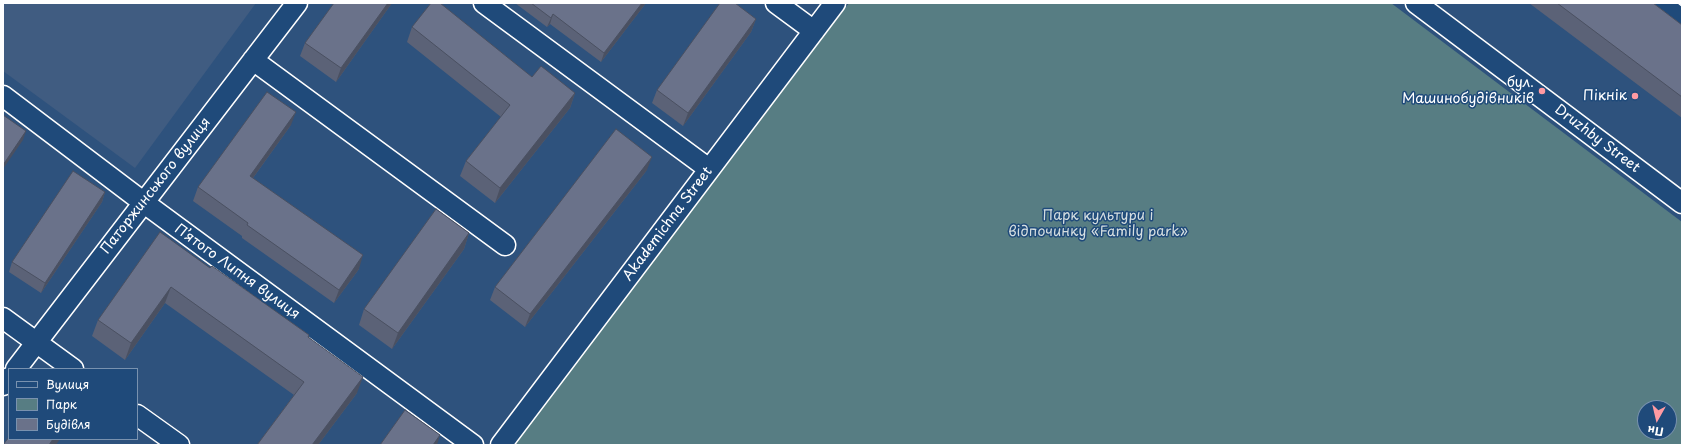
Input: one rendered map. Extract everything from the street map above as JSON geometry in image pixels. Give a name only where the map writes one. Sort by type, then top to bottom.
[{"type":"street","name":"Паторжинського вулиця","points":[[17,368],[297,3]]},
{"type":"street","points":[[484,3],[709,169]]},
{"type":"street","points":[[776,3],[814,31]]},
{"type":"street","name":"Akademichna Street","points":[[501,445],[835,3]]},
{"type":"street","name":"Druzhby Street","points":[[1416,3],[1682,203]]},
{"type":"street","points":[[1661,3],[1681,19],[1682,17]]},
{"type":"street","points":[[253,60],[505,245]]},
{"type":"street","name":"П’ятого Липня вулиця","points":[[3,96],[143,202],[473,445]]},
{"type":"street","points":[[3,318],[72,368]]},
{"type":"street","points":[[138,416],[179,445]]},
{"type":"shaded area","points":[[3,3],[256,3],[135,168],[3,71]]},
{"type":"green space","name":"Парк культури і відпочинку «Family park»","points":[[849,3],[1391,3],[1682,222],[1682,445],[514,445]]},
{"type":"building","points":[[334,3],[388,3],[341,68],[305,43]]},
{"type":"building","points":[[431,3],[440,3],[532,77],[541,66],[575,93],[500,188],[466,161],[510,105],[412,27]]},
{"type":"building","points":[[531,3],[642,3],[604,53],[553,14],[551,18]]},
{"type":"building","points":[[720,3],[735,3],[756,19],[688,113],[657,90]]},
{"type":"building","points":[[1557,3],[1653,3],[1682,25],[1682,97]]},
{"type":"building","points":[[267,92],[296,112],[250,176],[363,255],[339,290],[247,225],[248,223],[198,187]]},
{"type":"building","points":[[3,115],[26,131],[3,165]]},
{"type":"building","points":[[616,129],[652,157],[530,314],[495,287]]},
{"type":"building","points":[[73,171],[105,192],[45,283],[12,262]]},
{"type":"building","points":[[436,209],[469,233],[398,333],[364,309]]},
{"type":"building","points":[[160,232],[210,268],[212,266],[309,335],[308,337],[363,377],[312,445],[257,445],[304,382],[171,287],[131,343],[98,320]]},
{"type":"building","points":[[405,410],[440,435],[433,445],[380,445]]},
{"type":"building","points":[[8,438],[8,440],[52,440],[49,445],[3,445]]},
{"type":"place","name":"бул. Машинобудівників","points":[[1542,91]]},
{"type":"place","name":"Пікнік","points":[[1635,96]]}]
